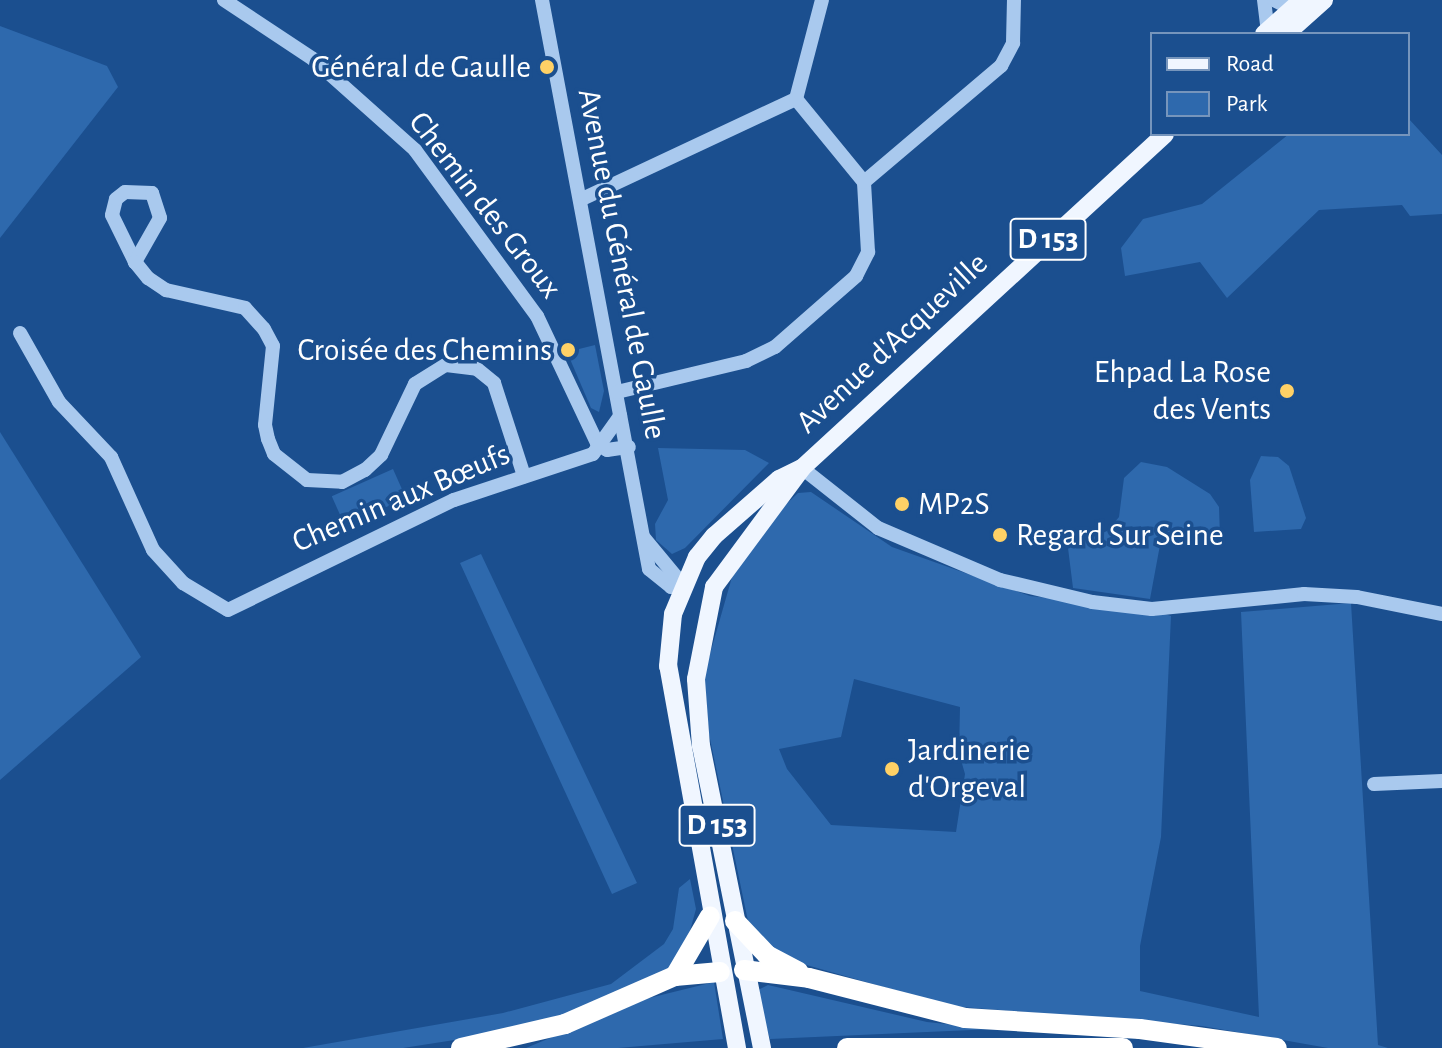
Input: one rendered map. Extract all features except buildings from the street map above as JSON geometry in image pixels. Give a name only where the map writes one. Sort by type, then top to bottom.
[{"type":"highway","points":[[675,976],[710,916]]},
{"type":"highway","points":[[735,921],[767,955],[809,978]]},
{"type":"highway","points":[[744,970],[809,978],[965,1018],[1140,1029],[1277,1048]]},
{"type":"highway","points":[[461,1048],[565,1024],[675,976],[720,972]]},
{"type":"highway","points":[[847,1048],[1123,1048]]},
{"type":"main road","points":[[1274,32],[1306,5]]},
{"type":"main road","name":"Avenue d'Acqueville","points":[[802,468],[1163,136]]},
{"type":"main road","name":"D 153","points":[[737,1048],[720,972],[668,666],[673,614],[683,585],[714,536],[779,479],[802,468]]},
{"type":"main road","name":"D 153","points":[[762,1048],[701,746],[696,679],[714,587],[802,468]]},
{"type":"main road","points":[[683,585],[714,587]]},
{"type":"main road","name":"D 153","points":[[683,585],[698,605],[688,657],[696,679]]},
{"type":"main road","points":[[720,972],[744,970]]},
{"type":"street","name":"Chemin des Groux","points":[[224,0],[313,59],[415,150],[537,316],[600,448]]},
{"type":"street","name":"Avenue du Général de Gaulle","points":[[542,0],[644,538],[683,585]]},
{"type":"street","points":[[796,99],[822,0]]},
{"type":"street","points":[[864,182],[1001,66],[1013,43],[1014,0]]},
{"type":"street","points":[[1264,0],[1273,32]]},
{"type":"street","points":[[1274,0],[1306,5]]},
{"type":"street","points":[[580,200],[796,99]]},
{"type":"street","points":[[617,392],[746,361],[775,347],[856,276],[868,252],[864,182],[796,99]]},
{"type":"street","points":[[135,262],[160,218],[152,193],[125,192],[116,199],[112,215],[135,262],[166,290],[245,308],[264,329],[273,346],[265,425],[268,439],[274,454],[307,480],[342,482],[365,470],[381,455],[415,384],[446,365],[477,369],[494,383],[524,476]]},
{"type":"street","name":"Chemin aux Bœufs","points":[[20,333],[59,402],[111,457],[153,550],[183,583],[228,610],[454,500],[627,440]]},
{"type":"street","points":[[600,448],[620,416]]},
{"type":"street","points":[[586,421],[627,440]]},
{"type":"street","points":[[802,468],[878,528],[1000,580],[1092,602],[1152,609],[1304,594],[1357,597],[1442,614]]},
{"type":"street","points":[[1374,784],[1442,781]]},
{"type":"green space","points":[[0,26],[107,66],[118,87],[0,238]]},
{"type":"green space","points":[[1410,120],[1442,155],[1442,214],[1410,216],[1402,205],[1319,210],[1227,298],[1200,262],[1125,276],[1121,248],[1143,219],[1202,204],[1287,136],[1410,136]]},
{"type":"green space","points":[[595,345],[604,391],[599,412],[591,408],[567,352]]},
{"type":"green space","points":[[0,432],[141,657],[0,780]]},
{"type":"green space","points":[[658,448],[745,450],[769,463],[685,548],[672,554],[656,540],[655,524],[668,500]]},
{"type":"green space","points":[[1261,456],[1278,457],[1289,466],[1306,518],[1301,529],[1254,532],[1250,480]]},
{"type":"green space","points":[[1141,462],[1167,467],[1210,494],[1219,507],[1220,537],[1160,545],[1150,599],[1073,588],[1068,548],[1107,531],[1119,517],[1124,478]]},
{"type":"green space","points":[[393,469],[406,498],[345,525],[332,496]]},
{"type":"green space","points":[[811,492],[892,547],[1030,596],[1145,608],[1171,616],[1161,837],[1140,946],[1140,991],[1259,1017],[1241,612],[1351,603],[1378,1045],[1388,1048],[1328,1048],[1202,1026],[950,1006],[782,958],[748,921],[709,734],[704,675],[732,577],[781,509],[798,493]],"holes":[[[854,679],[960,707],[959,753],[965,774],[956,832],[831,825],[787,769],[779,749],[841,737]]]},
{"type":"green space","points":[[481,554],[637,883],[612,894],[460,563]]},
{"type":"green space","points":[[690,879],[696,909],[688,938],[667,971],[562,1016],[506,1032],[403,1048],[303,1048],[503,1013],[611,984],[664,944],[673,929],[679,888]]},
{"type":"green space","points":[[714,982],[723,1039],[618,1048],[526,1048],[641,1000]]},
{"type":"green space","points":[[768,985],[927,1022],[994,1029],[770,1039],[756,991]]},
{"type":"place","name":"Général de Gaulle","points":[[547,67]]},
{"type":"place","name":"Croisée des Chemins","points":[[568,350]]},
{"type":"place","name":"Ehpad La Rose des Vents","points":[[1287,391]]},
{"type":"place","name":"MP2S","points":[[902,504]]},
{"type":"place","name":"Regard Sur Seine","points":[[1000,535]]},
{"type":"place","name":"Jardinerie d'Orgeval","points":[[892,769]]}]
